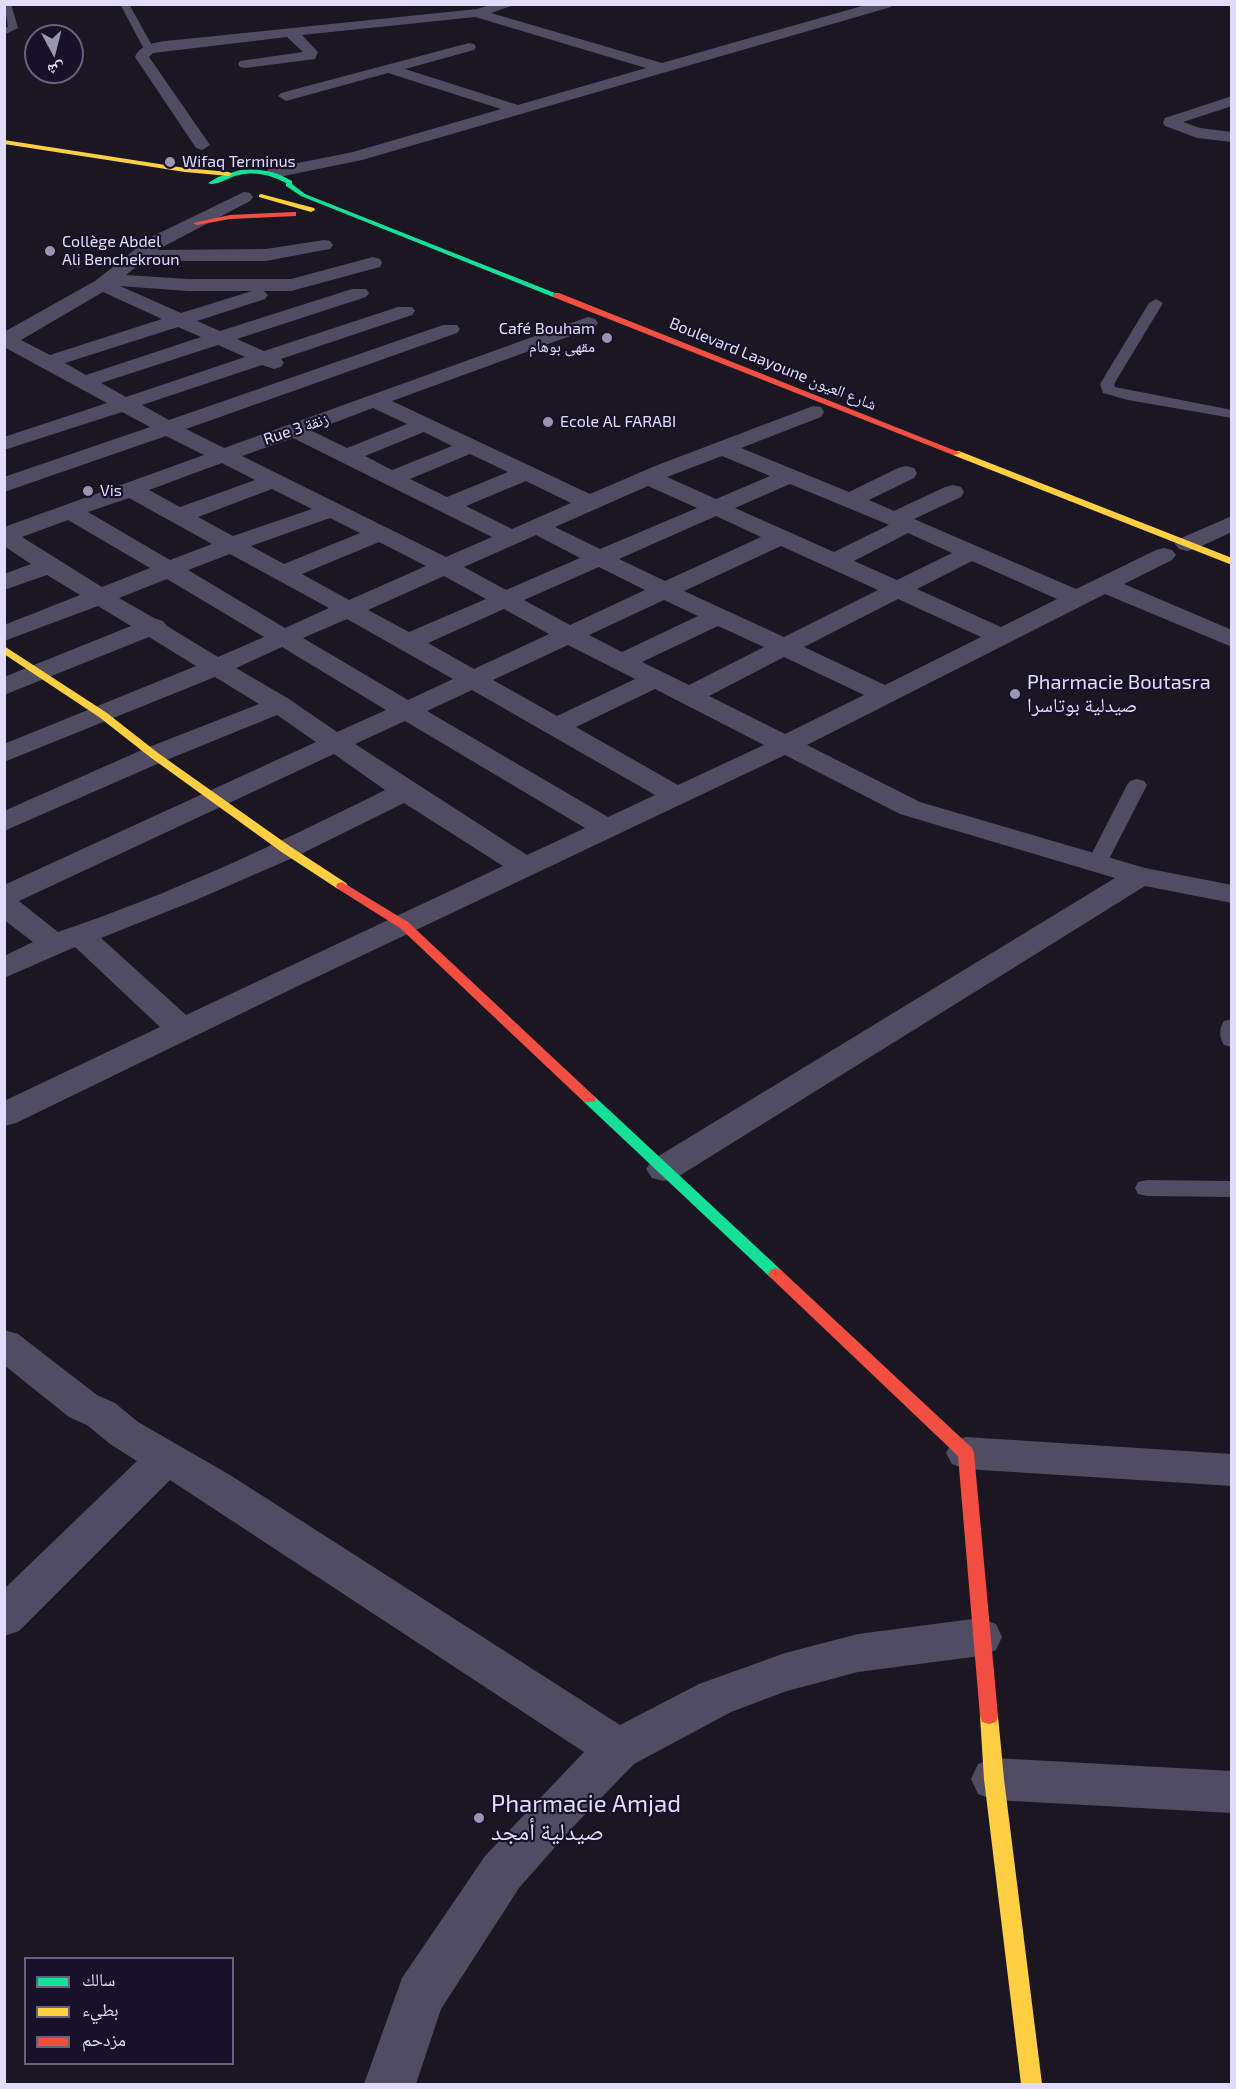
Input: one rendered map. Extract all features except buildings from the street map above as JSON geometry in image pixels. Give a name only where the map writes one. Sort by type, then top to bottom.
[{"type":"street","points":[[448,4],[662,68]]},
{"type":"street","points":[[202,145],[142,57],[143,52],[186,43],[477,13],[511,4]]},
{"type":"street","points":[[4,142],[185,170],[229,174],[274,173],[356,156],[886,4]]},
{"type":"street","points":[[245,64],[310,56],[311,52],[291,33]]},
{"type":"street","points":[[286,96],[469,47]]},
{"type":"street","points":[[390,69],[519,110]]},
{"type":"street","points":[[1232,101],[1170,121],[1184,129],[1232,137]]},
{"type":"street","name":"Boulevard Laayoune شارع العيون","points":[[4,152],[211,186],[218,194],[291,203],[770,395]]},
{"type":"street","points":[[169,234],[252,197],[278,192],[289,184],[356,156]]},
{"type":"street","name":"Boulevard Laayoune شارع العيون","points":[[274,173],[303,195],[1167,551],[1232,561]]},
{"type":"street","points":[[5,341],[106,282],[169,234],[206,202],[211,186],[229,174]]},
{"type":"street","points":[[197,223],[261,214],[325,216]]},
{"type":"street","points":[[138,256],[266,255],[324,245]]},
{"type":"street","points":[[46,363],[179,319],[372,263]]},
{"type":"street","points":[[324,277],[504,351]]},
{"type":"street","points":[[106,282],[291,285]]},
{"type":"street","points":[[106,282],[263,358],[426,424],[590,503]]},
{"type":"street","points":[[84,382],[224,339],[358,292]]},
{"type":"street","points":[[238,301],[329,337],[426,383]]},
{"type":"street","points":[[4,444],[405,311]]},
{"type":"street","name":"Rue 3 زنقة","points":[[4,535],[426,383],[504,351],[588,323]]},
{"type":"street","points":[[15,482],[450,329]]},
{"type":"street","points":[[5,341],[166,427],[446,567],[621,662],[910,808],[1140,876],[1232,894]]},
{"type":"street","points":[[4,754],[103,715],[282,639],[510,537],[809,411]]},
{"type":"street","points":[[346,456],[426,424]]},
{"type":"street","points":[[294,430],[510,537]]},
{"type":"street","points":[[391,478],[472,446]]},
{"type":"street","points":[[722,448],[851,500],[1075,598]]},
{"type":"street","points":[[4,465],[15,482],[73,510],[282,639],[607,829]]},
{"type":"street","points":[[446,506],[528,472]]},
{"type":"street","points":[[851,500],[906,473]]},
{"type":"street","points":[[408,642],[791,475]]},
{"type":"street","points":[[650,478],[1001,636]]},
{"type":"street","points":[[178,516],[273,481]]},
{"type":"street","points":[[130,489],[408,642],[677,796]]},
{"type":"street","points":[[835,561],[953,492]]},
{"type":"street","points":[[4,634],[104,597],[231,545],[331,510]]},
{"type":"street","points":[[4,1115],[785,745],[1105,585],[1167,551],[1232,523]]},
{"type":"street","points":[[536,526],[665,591],[885,695]]},
{"type":"street","points":[[282,573],[380,534]]},
{"type":"street","points":[[4,535],[49,566],[154,626],[216,667],[280,705],[339,743],[405,791],[525,867]]},
{"type":"street","points":[[4,897],[780,537]]},
{"type":"street","points":[[688,696],[970,553]]},
{"type":"street","points":[[4,583],[49,566]]},
{"type":"street","points":[[1105,585],[1232,639]]},
{"type":"street","points":[[621,662],[718,616]]},
{"type":"street","points":[[4,687],[154,626]]},
{"type":"street","points":[[4,649],[103,715],[154,755],[287,850],[404,925],[966,1452],[1232,1470]]},
{"type":"street","points":[[555,727],[655,679]]},
{"type":"street","points":[[4,822],[154,755],[280,705]]},
{"type":"street","points":[[4,968],[287,850],[405,791]]},
{"type":"street","points":[[664,1169],[1140,876]]},
{"type":"street","points":[[4,904],[67,940],[183,1030]]},
{"type":"street","points":[[7,1348],[83,1406],[101,1414],[124,1433],[167,1457],[618,1749]]},
{"type":"street","points":[[966,1452],[980,1637],[994,1779],[1032,2085]]},
{"type":"street","points":[[4,1618],[167,1457]]},
{"type":"street","points":[[390,2085],[420,1996],[502,1872],[553,1815],[618,1749],[715,1698],[785,1672],[858,1653],[980,1637]]},
{"type":"street","points":[[994,1779],[1232,1792]]},
{"type":"lane","points":[[124,4],[149,49]]},
{"type":"lane","points":[[4,32],[13,28],[6,9]]},
{"type":"lane","points":[[1156,303],[1107,384],[1108,390],[1114,393],[1232,414]]},
{"type":"lane","points":[[1097,862],[1137,785]]},
{"type":"lane","points":[[1232,1026],[1232,1040]]},
{"type":"lane","points":[[1147,1188],[1232,1189]]},
{"type":"traffic: fast","points":[[211,183],[240,172],[271,173],[290,182],[288,185],[303,195],[556,295]]},
{"type":"traffic: fast","points":[[589,1099],[776,1274]]},
{"type":"traffic: slow","points":[[4,142],[185,170],[229,174]]},
{"type":"traffic: slow","points":[[261,196],[311,210]]},
{"type":"traffic: slow","points":[[956,453],[1232,562]]},
{"type":"traffic: slow","points":[[4,649],[103,715],[154,755],[287,850],[342,886]]},
{"type":"traffic: slow","points":[[989,1716],[994,1779],[1032,2084]]},
{"type":"traffic: jam","points":[[197,223],[230,217],[293,214]]},
{"type":"traffic: jam","points":[[556,295],[956,453]]},
{"type":"traffic: jam","points":[[342,886],[404,925],[589,1099]]},
{"type":"traffic: jam","points":[[776,1274],[966,1453],[989,1716]]},
{"type":"place","name":"Wifaq Terminus","points":[[170,162]]},
{"type":"place","name":"Collège Abdel Ali Benchekroun","points":[[50,251]]},
{"type":"place","name":"Café Bouham مقهى بوهام","points":[[607,338]]},
{"type":"place","name":"Ecole AL FARABI","points":[[548,422]]},
{"type":"place","name":"Vis","points":[[88,491]]},
{"type":"place","name":"Pharmacie Boutasra صيدلية بوتاسرا","points":[[1015,694]]},
{"type":"place","name":"Pharmacie Amjad صيدلية أمجد","points":[[479,1818]]}]
